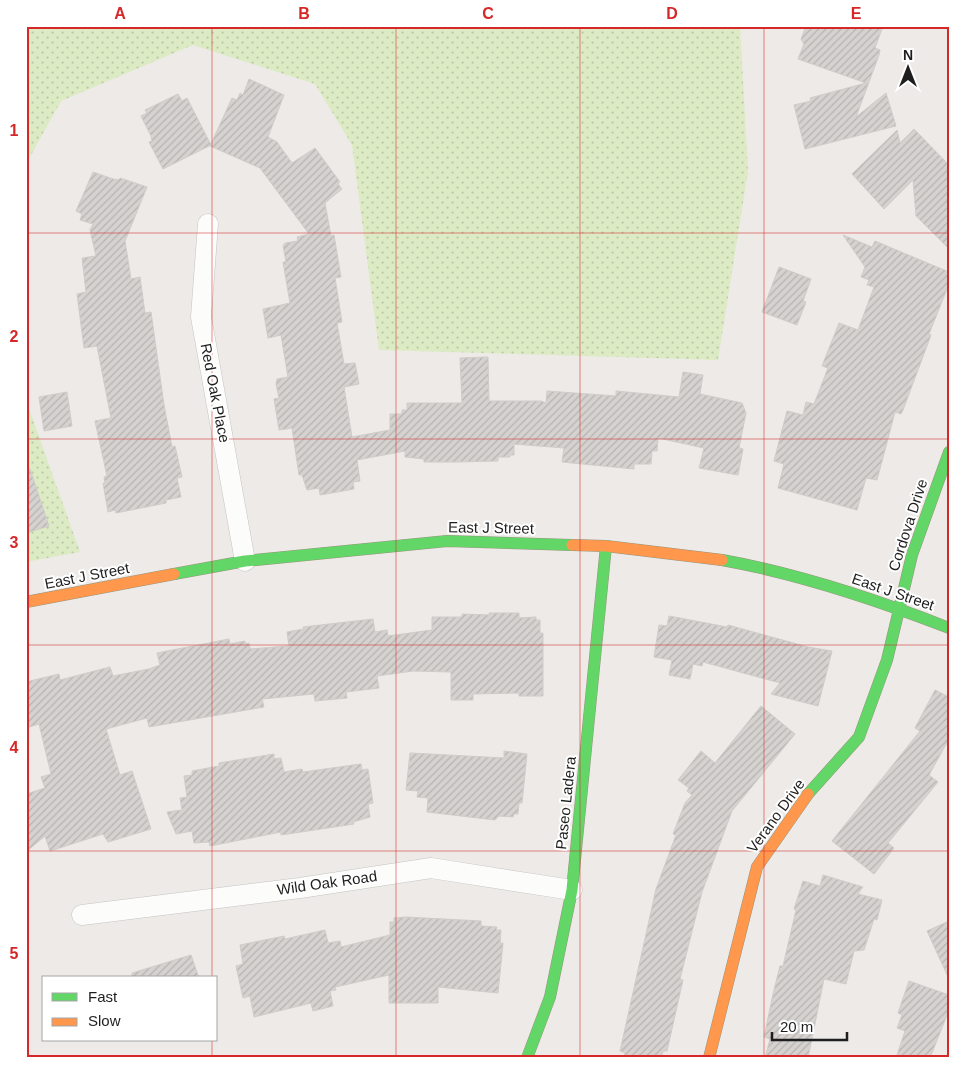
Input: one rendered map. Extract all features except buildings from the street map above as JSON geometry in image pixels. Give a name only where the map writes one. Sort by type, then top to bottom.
[{"type":"street","name":"Red Oak Place","points":[[208,224],[201,318],[246,561]]},
{"type":"street","name":"Cordova Drive","points":[[898,608],[912,555],[949,452]]},
{"type":"street","name":"East J Street","points":[[26,602],[246,561],[447,541],[606,546],[707,557],[771,569],[898,608],[949,628]]},
{"type":"street","name":"Paseo Ladera","points":[[527,1058],[550,997],[572,890],[606,546]]},
{"type":"street","name":"Verano Drive","points":[[709,1058],[757,867],[806,796],[859,737],[887,660],[898,608]]},
{"type":"street","name":"Wild Oak Road","points":[[82,915],[300,888],[431,868],[572,890]]},
{"type":"green space","points":[[26,26],[740,26],[748,171],[718,360],[379,350],[352,145],[315,84],[193,45],[61,101],[26,164]]},
{"type":"green space","points":[[26,400],[80,552],[26,562]]},
{"type":"traffic: fast","points":[[808,794],[859,737],[887,660],[912,555],[949,452]]},
{"type":"traffic: fast","points":[[174,574],[245,561],[447,541],[572,545]]},
{"type":"traffic: fast","points":[[527,1058],[550,997],[572,890],[606,546]]},
{"type":"traffic: fast","points":[[722,560],[780,572],[837,588],[949,628]]},
{"type":"traffic: slow","points":[[572,545],[606,546],[722,560]]},
{"type":"traffic: slow","points":[[26,602],[174,574]]},
{"type":"traffic: slow","points":[[709,1058],[757,867],[808,794]]}]
